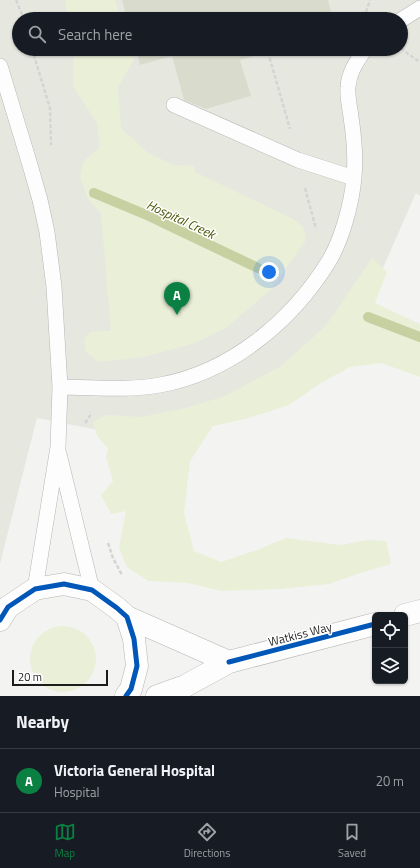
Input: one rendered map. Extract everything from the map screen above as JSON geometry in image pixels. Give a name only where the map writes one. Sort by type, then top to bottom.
[{"type":"street","points":[[0,620],[8,607],[35,589],[64,584],[92,590],[127,617],[229,662]]},
{"type":"street","points":[[408,614],[420,611]]},
{"type":"street","points":[[126,696],[131,690],[137,666],[134,639],[127,617]]},
{"type":"street","name":"Watkiss Way","points":[[157,696],[185,686],[229,662],[372,625]]},
{"type":"lane","points":[[408,16],[420,8]]},
{"type":"lane","points":[[60,387],[131,388],[160,385],[188,377],[215,366],[240,352],[268,333],[304,294],[329,260],[339,239],[346,217],[354,178],[354,153],[348,88],[354,66],[360,56]]},
{"type":"lane","points":[[0,66],[30,165],[47,232],[54,287],[60,387],[58,447],[35,589]]},
{"type":"lane","points":[[174,105],[298,160],[354,178]]},
{"type":"lane","points":[[58,447],[92,590]]},
{"type":"path","points":[[16,0],[21,12]]},
{"type":"path","points":[[366,12],[370,0]]},
{"type":"path","points":[[408,53],[420,62]]},
{"type":"path","points":[[269,56],[288,118]]},
{"type":"path","points":[[309,201],[316,232]]},
{"type":"path","points":[[84,425],[90,416]]},
{"type":"path","points":[[106,537],[113,558],[124,579]]},
{"type":"shaded area","points":[[0,0],[420,0],[420,196],[416,193],[380,275],[247,400],[113,433],[37,418],[0,564]]},
{"type":"green space","points":[[65,0],[115,0],[119,12],[67,12]]},
{"type":"green space","points":[[74,56],[133,56],[134,59],[118,87],[121,128],[148,153],[174,165],[194,166],[195,172],[293,219],[304,228],[306,240],[271,289],[227,327],[195,343],[144,357],[99,362],[86,352],[84,339],[91,332],[111,331],[101,213],[88,199],[80,177],[83,162],[100,147],[97,123],[73,86]]},
{"type":"green space","points":[[372,258],[387,272],[375,303],[420,324],[420,377],[381,363],[350,367],[321,383],[289,405],[245,419],[213,426],[190,461],[184,513],[194,551],[221,562],[257,550],[286,538],[341,545],[367,540],[386,541],[391,564],[329,584],[280,589],[221,591],[188,583],[148,581],[127,567],[119,548],[126,511],[111,514],[101,495],[113,481],[106,457],[108,448],[97,436],[93,422],[106,415],[141,417],[186,408],[225,396],[281,366],[326,326]]},
{"type":"green space","points":[[57,626],[69,626],[82,631],[87,635],[94,646],[96,659],[94,672],[87,683],[76,690],[69,692],[57,692],[44,687],[35,678],[30,665],[30,653],[35,640],[44,631]]},
{"type":"building","points":[[122,0],[328,0],[331,12],[125,12]]},
{"type":"building","points":[[138,56],[172,56],[140,65]]},
{"type":"building","points":[[172,56],[255,56],[240,60],[251,96],[206,109],[184,100]]},
{"type":"waterway","name":"Hospital Creek","points":[[94,193],[149,216],[258,268]]},
{"type":"waterway","name":"Hospital Creek","points":[[368,317],[420,337]]},
{"type":"cycle path","points":[[0,620],[8,607],[35,589],[64,584],[92,590],[127,617],[134,639],[137,666],[131,689],[126,696]]},
{"type":"cycle path","points":[[229,662],[372,625]]},
{"type":"place","name":"Victoria General Hospital","points":[[177,315]]}]
